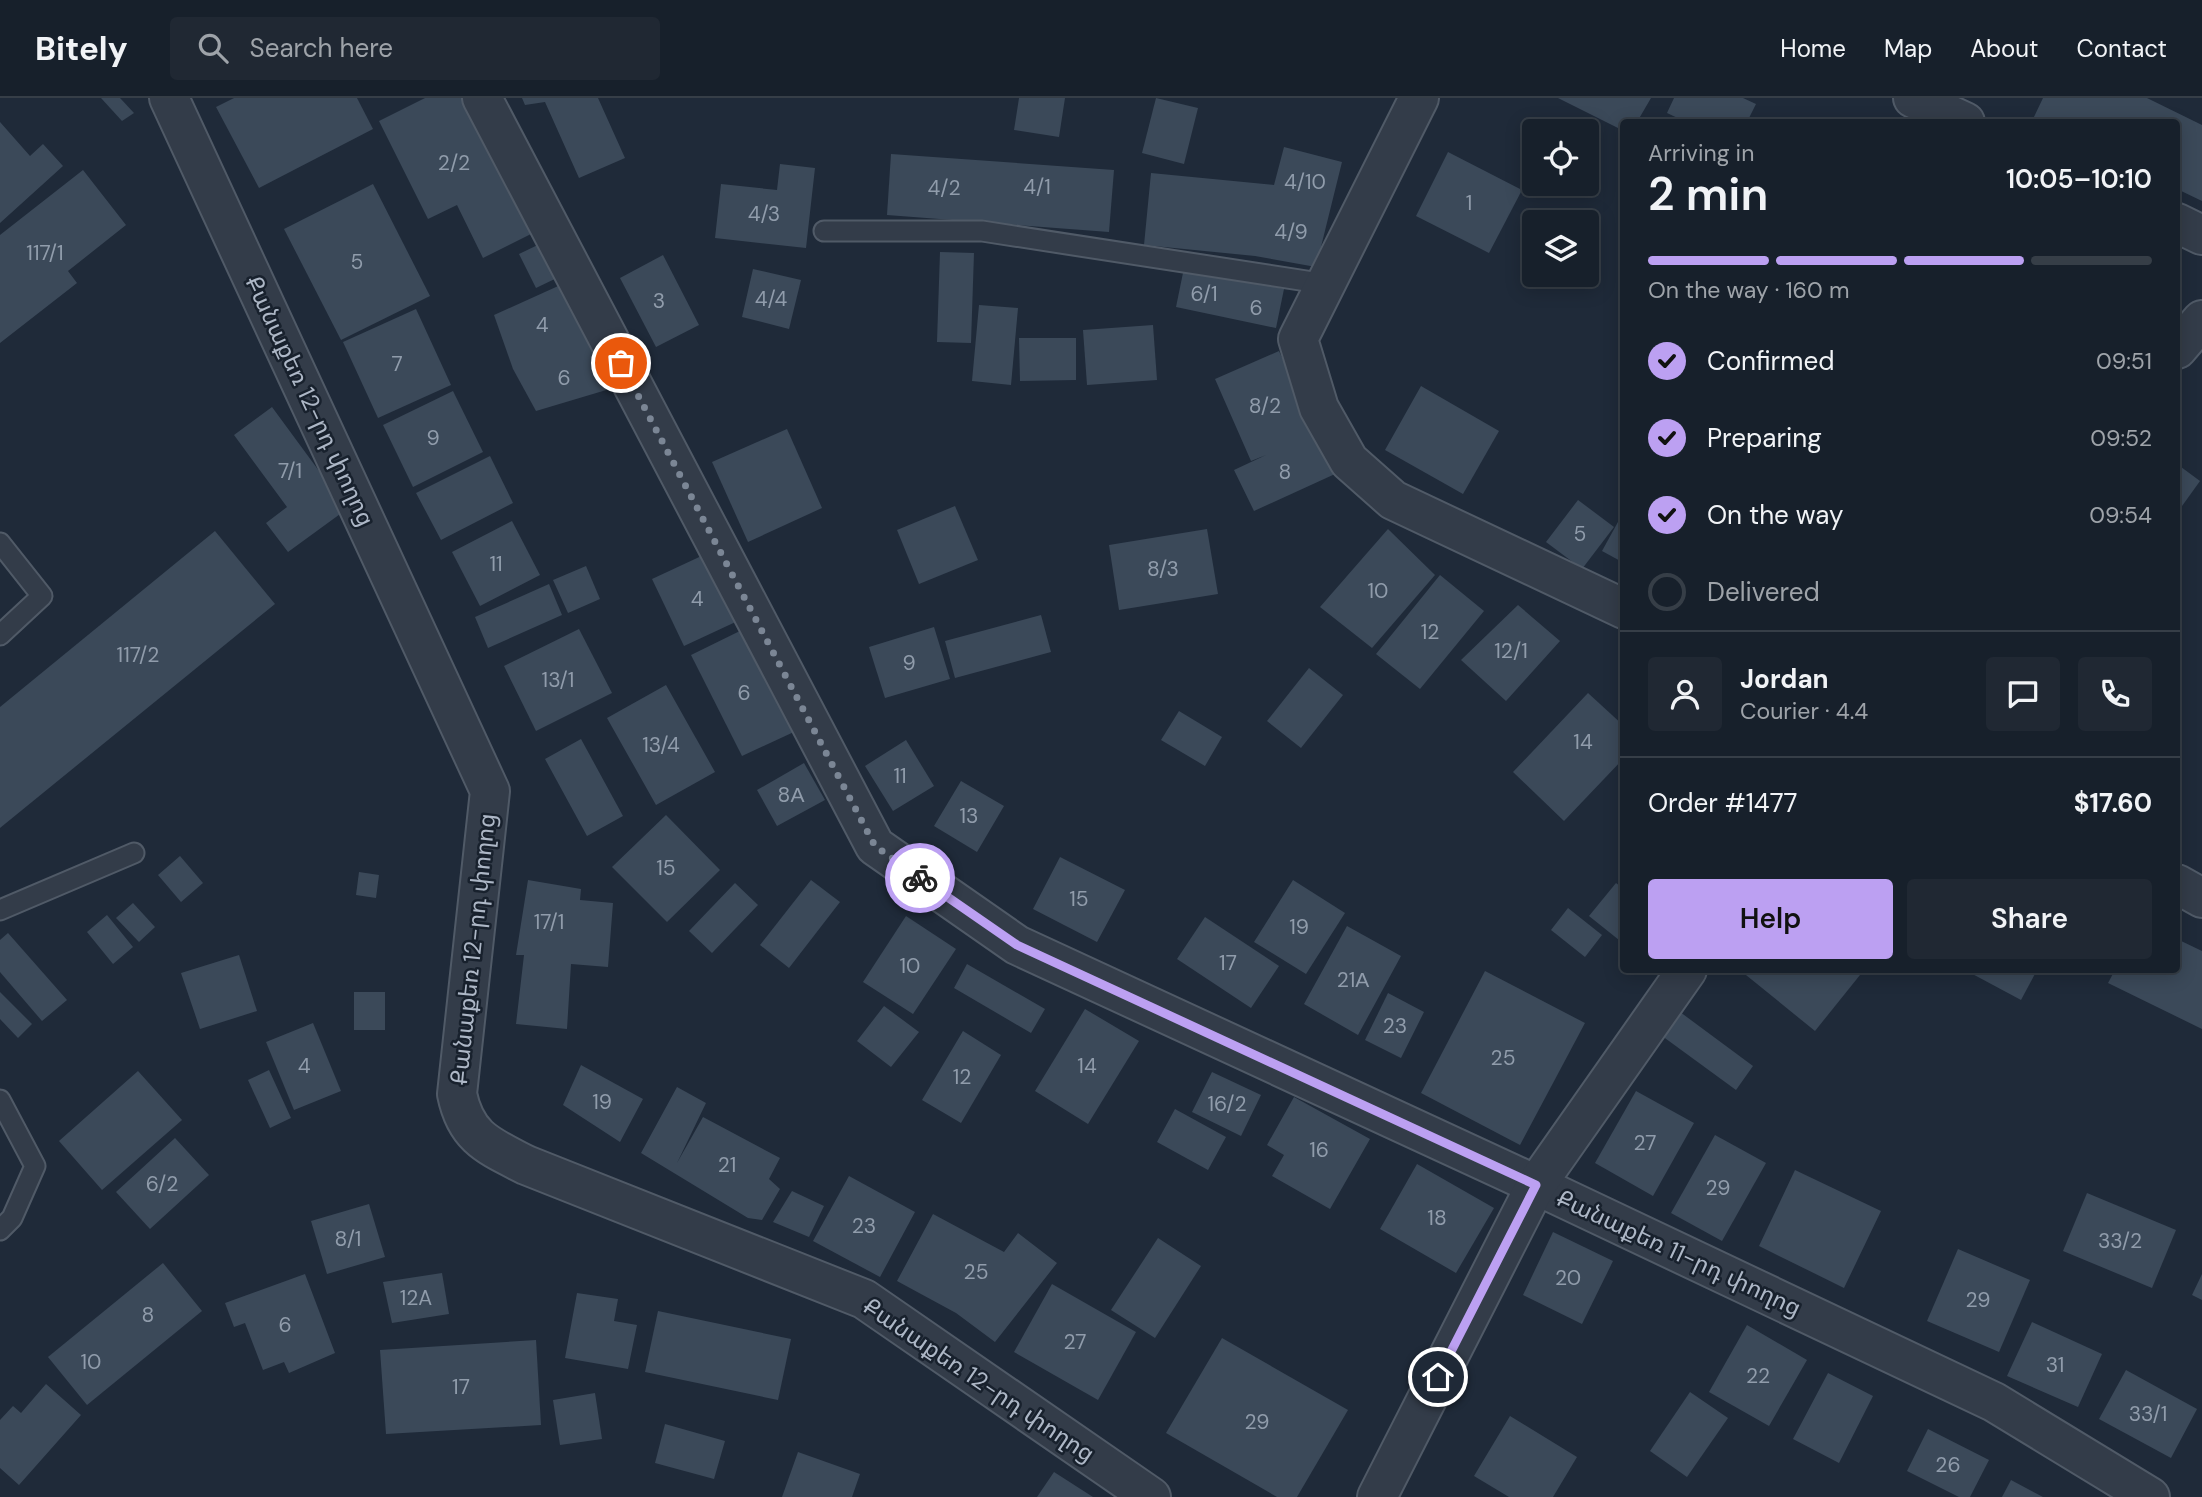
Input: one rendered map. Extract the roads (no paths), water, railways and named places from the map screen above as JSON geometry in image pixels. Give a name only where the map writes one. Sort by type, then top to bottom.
[{"type":"street","name":"Քանաքեռ 12-րդ փողոց","points":[[169,98],[490,791],[457,1094],[462,1119],[483,1142],[526,1165],[864,1299],[1151,1497]]},
{"type":"street","name":"Քանաքեռ 11-րդ փողոց","points":[[482,98],[875,846],[1017,945],[1536,1185],[1994,1402],[2150,1497]]},
{"type":"street","points":[[1419,98],[1298,339],[1319,408],[1349,461],[1393,500],[1620,607]]},
{"type":"street","points":[[1913,98],[1958,119]]},
{"type":"street","points":[[2180,224],[2202,235]]},
{"type":"street","points":[[2180,346],[2202,320]]},
{"type":"street","points":[[2180,886],[2202,898]]},
{"type":"street","points":[[1377,1497],[1536,1185],[1684,973]]},
{"type":"lane","points":[[824,231],[982,231],[1326,284]]},
{"type":"lane","points":[[0,543],[42,596],[0,635]]},
{"type":"lane","points":[[0,910],[134,853]]},
{"type":"lane","points":[[0,1100],[35,1167],[12,1218],[0,1230]]}]
